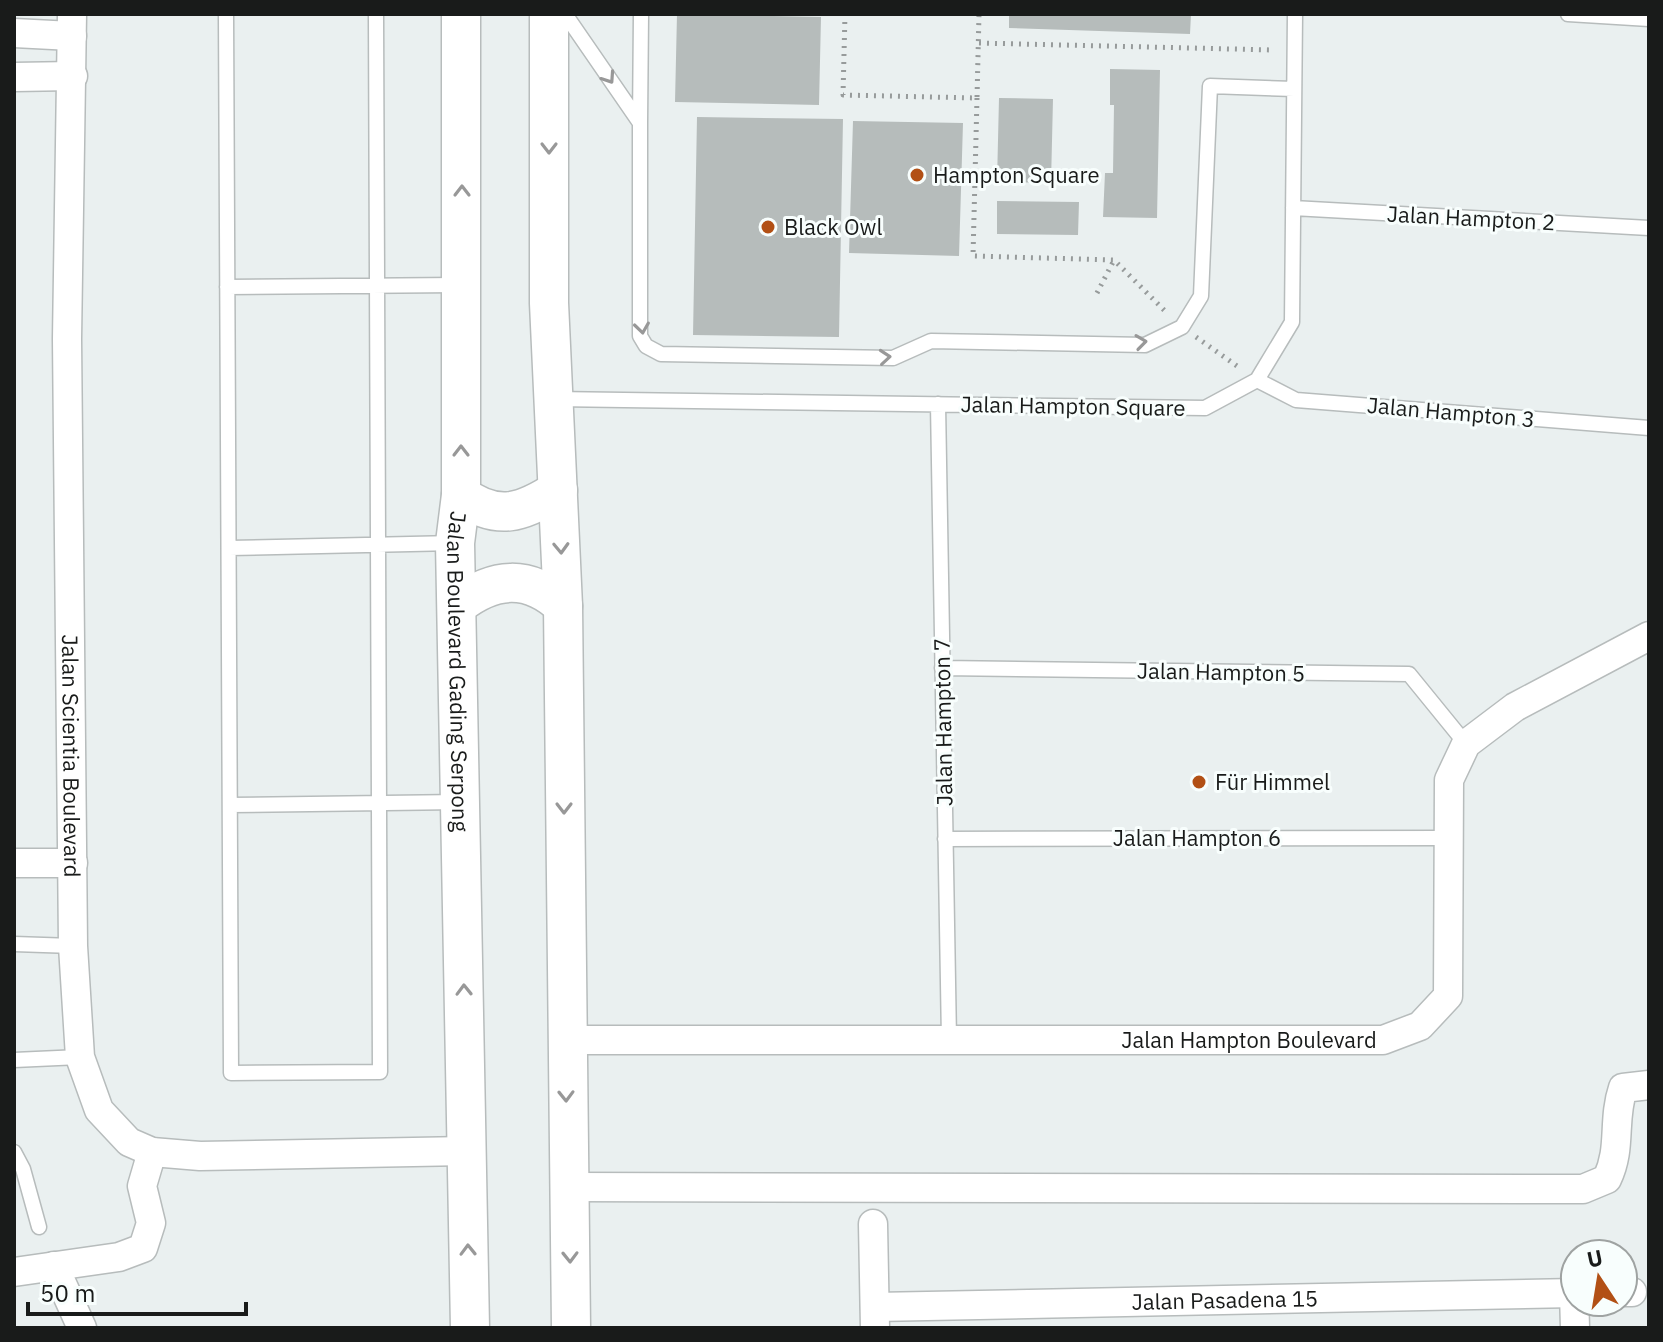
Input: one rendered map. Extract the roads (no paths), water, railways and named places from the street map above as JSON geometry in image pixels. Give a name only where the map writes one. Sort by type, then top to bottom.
[{"type":"main road","name":"Jalan Boulevard Gading Serpong","points":[[461,14],[461,495],[455,543],[459,604],[470,1328]]},
{"type":"main road","points":[[549,14],[549,303],[563,606],[565,1040],[571,1328]]},
{"type":"main road","points":[[461,495],[478,508],[506,513],[536,505],[558,490]]},
{"type":"main road","points":[[459,604],[478,589],[505,581],[529,582],[563,606]]},
{"type":"street","points":[[14,33],[72,25]]},
{"type":"street","name":"Jalan Scientia Boulevard","points":[[72,25],[67,339],[73,946],[80,1057],[99,1110],[129,1142],[152,1152],[200,1156],[466,1151]]},
{"type":"street","points":[[14,77],[73,76]]},
{"type":"street","name":"Jalan Hampton Boulevard","points":[[565,1040],[1383,1040],[1420,1026],[1448,996],[1449,780],[1466,744],[1515,707],[1649,636]]},
{"type":"street","points":[[14,863],[73,863]]},
{"type":"street","points":[[569,1187],[1583,1189],[1607,1179],[1617,1158],[1615,1112],[1623,1088],[1649,1085]]},
{"type":"street","points":[[14,1272],[119,1257],[143,1248],[151,1223],[142,1186],[152,1152]]},
{"type":"street","points":[[873,1224],[875,1317]]},
{"type":"street","points":[[54,1266],[82,1328]]},
{"type":"street","name":"Jalan Pasadena 15","points":[[875,1317],[1559,1294]]},
{"type":"lane","points":[[226,14],[231,1073],[380,1072],[376,14]]},
{"type":"lane","points":[[565,14],[640,123]]},
{"type":"lane","points":[[641,14],[640,336],[646,346],[661,354],[893,358],[931,341],[1145,345],[1182,327],[1201,296],[1210,86],[1294,89]]},
{"type":"lane","points":[[1257,380],[1292,322],[1295,14]]},
{"type":"lane","points":[[1568,14],[1649,19]]},
{"type":"lane","name":"Jalan Hampton 2","points":[[1293,208],[1649,228]]},
{"type":"lane","points":[[227,287],[462,285]]},
{"type":"lane","name":"Jalan Hampton Square","points":[[554,399],[1205,408],[1257,380]]},
{"type":"lane","name":"Jalan Hampton 3","points":[[1257,380],[1296,400],[1649,428]]},
{"type":"lane","name":"Jalan Hampton 7","points":[[938,404],[949,1040]]},
{"type":"lane","points":[[229,548],[455,543]]},
{"type":"lane","name":"Jalan Hampton 5","points":[[942,668],[1409,674],[1466,744]]},
{"type":"lane","points":[[230,805],[461,802]]},
{"type":"lane","name":"Jalan Hampton 6","points":[[945,839],[1449,838]]},
{"type":"lane","points":[[14,944],[73,946]]},
{"type":"lane","points":[[14,1060],[80,1057]]},
{"type":"lane","points":[[14,1152],[23,1169],[39,1227]]},
{"type":"place","name":"Hampton Square","points":[[917,175]]},
{"type":"place","name":"Black Owl","points":[[768,227]]},
{"type":"place","name":"Für Himmel","points":[[1199,782]]}]
